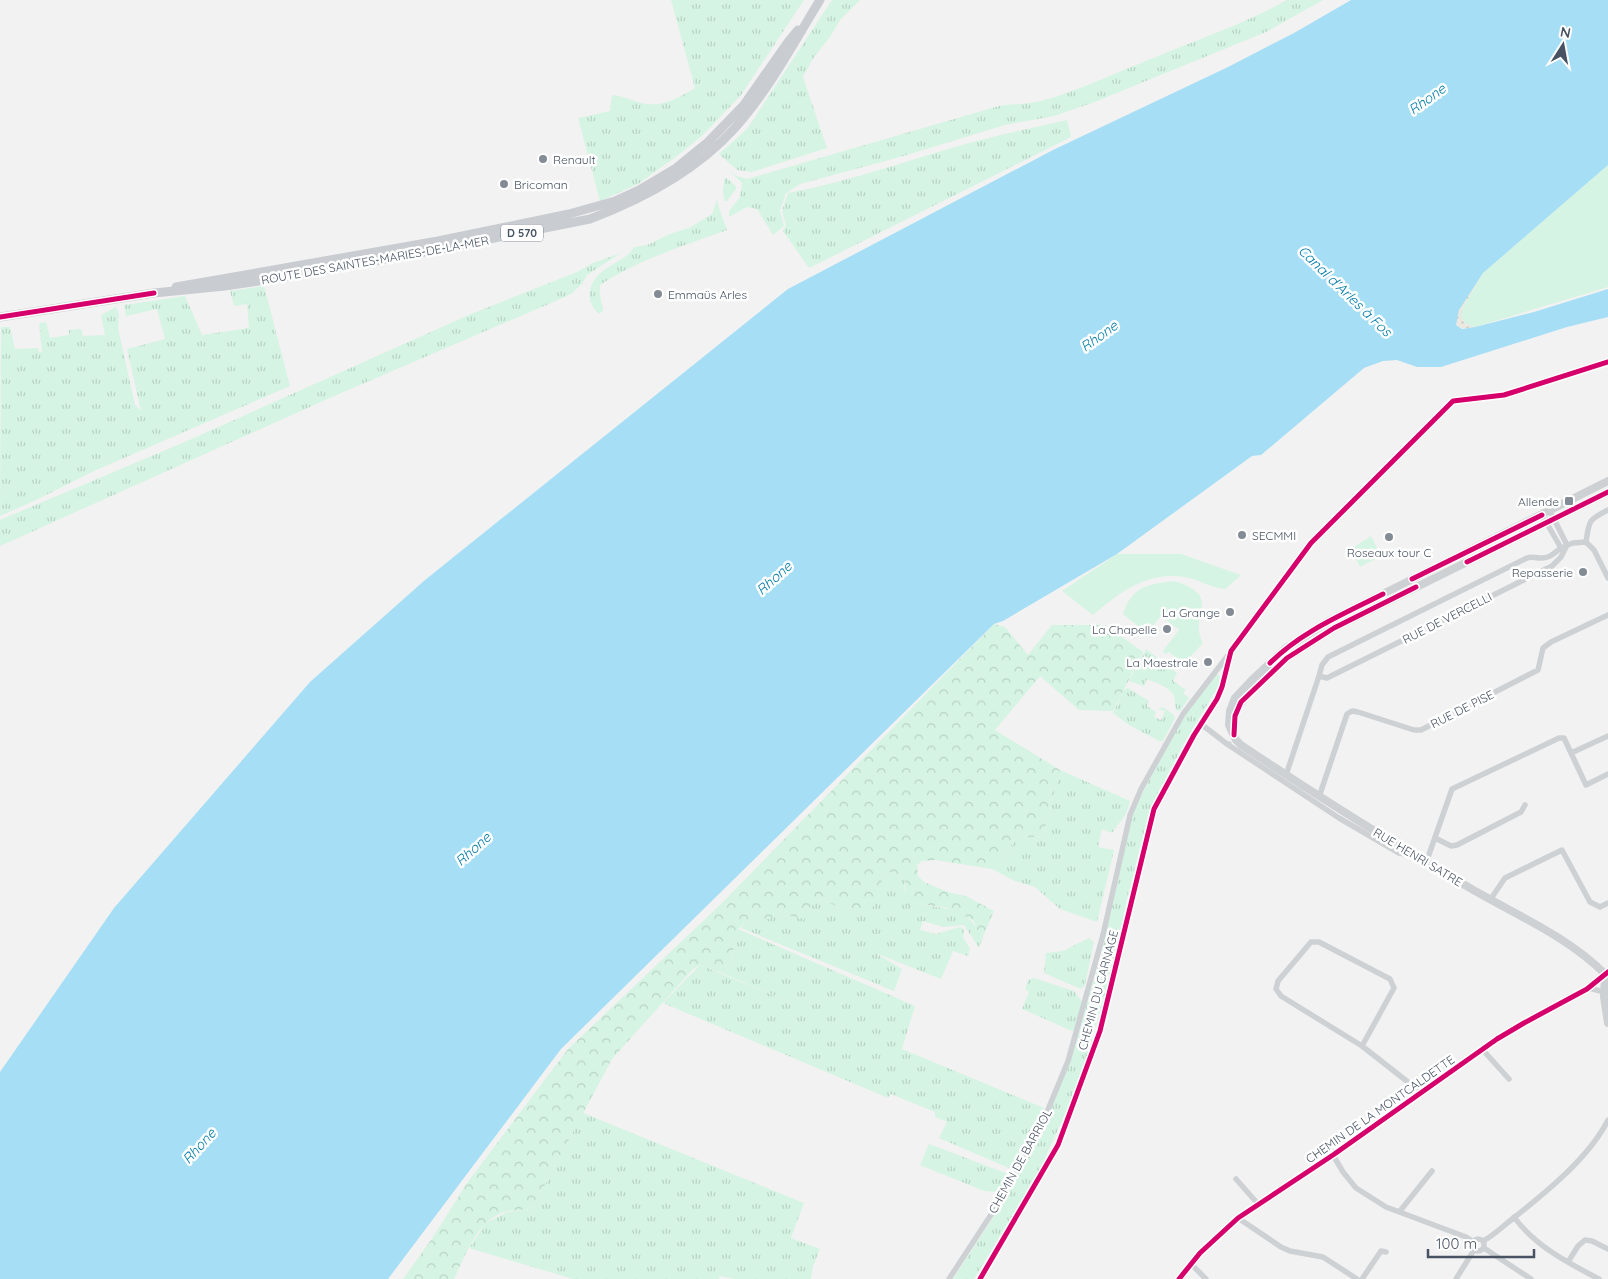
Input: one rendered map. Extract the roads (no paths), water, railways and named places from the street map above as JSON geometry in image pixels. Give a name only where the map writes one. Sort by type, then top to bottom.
[{"type":"main road","name":"ROUTE DES SAINTES-MARIES-DE-LA-MER","points":[[0,317],[154,293],[189,283],[438,241],[570,214],[615,200],[639,190],[676,168],[708,142],[743,106],[788,42],[808,20],[820,0]]},
{"type":"street","name":"CHEMIN DE BARRIOL","points":[[949,1279],[998,1204],[1039,1131],[1049,1109],[1068,1061],[1087,995],[1103,935],[1130,815],[1141,789],[1183,714],[1311,543],[1453,401],[1504,394],[1608,362]]},
{"type":"street","points":[[1235,738],[1228,719],[1235,698],[1286,648],[1329,621],[1608,482]]},
{"type":"street","points":[[1235,738],[1234,716],[1241,702],[1287,658],[1310,642],[1334,628],[1608,492]]},
{"type":"street","points":[[1550,510],[1568,545]]},
{"type":"street","points":[[1608,510],[1589,522],[1586,542],[1594,550],[1608,578]]},
{"type":"street","points":[[1542,514],[1561,548]]},
{"type":"street","name":"RUE DE VERCELLI","points":[[1286,775],[1322,665],[1328,657],[1527,558],[1532,556],[1542,558],[1550,556],[1568,545],[1586,542]]},
{"type":"street","name":"RUE DE VERCELLI","points":[[1319,676],[1327,678],[1552,566],[1561,557],[1568,545]]},
{"type":"street","name":"RUE DE PISE","points":[[1319,797],[1347,714],[1352,711],[1358,712],[1414,730],[1421,730],[1538,670],[1543,648],[1550,642],[1608,615]]},
{"type":"street","name":"CHEMIN DU CARNAGE","points":[[980,1279],[1058,1146],[1100,1031],[1154,809],[1217,699],[1231,651]]},
{"type":"street","points":[[1218,675],[1219,666]]},
{"type":"street","points":[[1201,724],[1227,744],[1340,818],[1399,853],[1414,855]]},
{"type":"street","points":[[1571,753],[1608,736]]},
{"type":"street","points":[[1227,744],[1235,738]]},
{"type":"street","name":"RUE HENRI SATRE","points":[[1235,738],[1241,745],[1319,797],[1490,900],[1562,939],[1606,973]]},
{"type":"street","points":[[1426,862],[1452,789],[1559,738],[1564,738],[1586,785],[1608,774]]},
{"type":"street","points":[[1435,838],[1451,846],[1457,845],[1521,812],[1524,805]]},
{"type":"street","points":[[1490,900],[1506,878],[1562,850],[1590,902],[1600,907],[1608,903]]},
{"type":"street","points":[[1362,1046],[1394,988],[1390,979],[1319,942],[1312,942],[1278,981],[1276,989],[1281,996],[1362,1046],[1422,1093]]},
{"type":"street","points":[[1606,973],[1604,992],[1608,1023]]},
{"type":"street","name":"CHEMIN DE LA MONTCALDETTE","points":[[1180,1279],[1200,1253],[1238,1218],[1333,1155],[1482,1049],[1524,1022],[1589,988],[1606,973]]},
{"type":"street","points":[[1589,988],[1604,992]]},
{"type":"street","points":[[1482,1049],[1509,1079]]},
{"type":"street","points":[[1474,1250],[1480,1251],[1483,1245],[1514,1217],[1542,1196],[1585,1153],[1608,1120]]},
{"type":"street","points":[[1333,1155],[1343,1172],[1356,1188],[1386,1207],[1466,1236],[1474,1242],[1478,1240],[1531,1279]]},
{"type":"street","points":[[1400,1211],[1432,1171]]},
{"type":"street","points":[[1236,1179],[1258,1204]]},
{"type":"street","points":[[1514,1217],[1536,1241],[1599,1279]]},
{"type":"street","points":[[1238,1218],[1281,1247],[1290,1251],[1323,1257],[1357,1279]]},
{"type":"street","points":[[1568,1262],[1578,1246],[1585,1240],[1592,1241],[1608,1249]]},
{"type":"street","points":[[1474,1242],[1472,1246],[1474,1250]]},
{"type":"street","points":[[1466,1279],[1458,1277],[1474,1250]]},
{"type":"street","points":[[1362,1279],[1381,1251],[1386,1252]]},
{"type":"street","points":[[1191,1264],[1206,1279]]},
{"type":"water","points":[[1351,0],[1608,0],[1608,165],[1483,273],[1459,310],[1456,325],[1462,329],[1475,327],[1534,312],[1608,289],[1608,317],[1567,327],[1441,367],[1417,367],[1397,360],[1383,361],[1364,368],[1261,455],[1252,456],[1117,554],[1003,621],[994,624],[561,1049],[388,1279],[0,1279],[0,1072],[114,908],[310,682],[425,580],[788,289],[1053,150],[1228,67],[1294,33]]},
{"type":"place","name":"Renault","points":[[543,159]]},
{"type":"place","name":"Bricoman","points":[[504,184]]},
{"type":"place","name":"Emmaüs Arles","points":[[658,294]]},
{"type":"place","name":"Allende","points":[[1569,501]]},
{"type":"place","name":"SECMMI","points":[[1242,535]]},
{"type":"place","name":"Roseaux tour C","points":[[1389,537]]},
{"type":"place","name":"Repasserie","points":[[1583,572]]},
{"type":"place","name":"La Grange","points":[[1230,612]]},
{"type":"place","name":"La Chapelle","points":[[1167,629]]},
{"type":"place","name":"La Maestrale","points":[[1208,662]]},
{"type":"water label","name":"Rhone","points":[[1427,99]]},
{"type":"water label","name":"Canal d'Arles à Fos","points":[[1345,291]]},
{"type":"water label","name":"Rhone","points":[[1099,336]]},
{"type":"water label","name":"Rhone","points":[[774,578]]},
{"type":"water label","name":"Rhone","points":[[473,849]]},
{"type":"water label","name":"Rhone","points":[[199,1146]]}]
